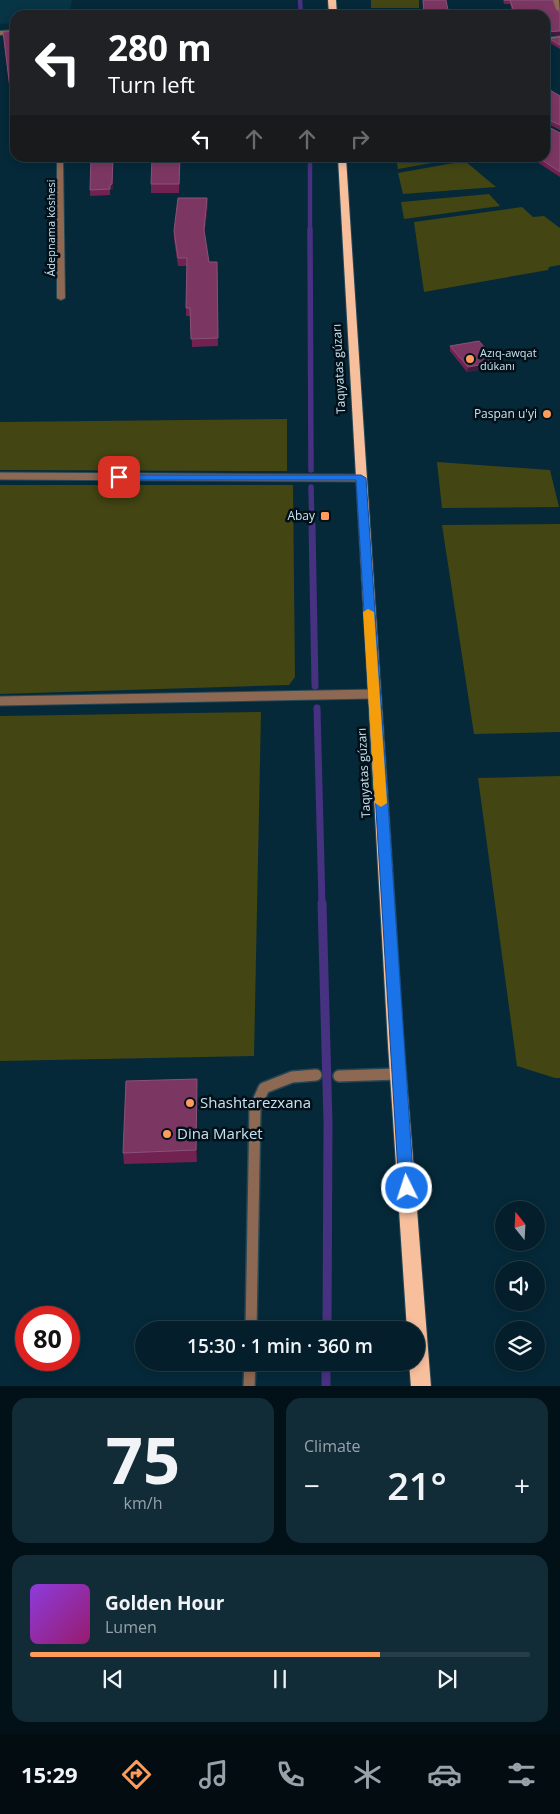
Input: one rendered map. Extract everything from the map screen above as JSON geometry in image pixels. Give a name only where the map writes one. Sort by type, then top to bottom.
[{"type":"highway","name":"Taqıyatas gúzarı","points":[[342,162],[398,1074],[421,1386]]},
{"type":"street","points":[[556,0],[560,13]]},
{"type":"street","name":"Ádepnama kóshesi","points":[[60,162],[61,298]]},
{"type":"lane","points":[[0,476],[361,478]]},
{"type":"lane","points":[[0,701],[374,694]]},
{"type":"lane","points":[[339,1076],[398,1074]]},
{"type":"lane","points":[[250,1321],[255,1108],[264,1088],[292,1077],[316,1076]]},
{"type":"lane","points":[[249,1386],[250,1371]]},
{"type":"shaded area","points":[[0,0],[72,0],[70,10],[10,10],[10,23],[0,24]]},
{"type":"shaded area","points":[[371,0],[419,0],[419,8],[371,8]]},
{"type":"shaded area","points":[[397,162],[437,162],[398,169]]},
{"type":"shaded area","points":[[466,162],[496,187],[403,194],[398,173]]},
{"type":"shaded area","points":[[489,194],[500,206],[404,219],[401,202]]},
{"type":"shaded area","points":[[522,207],[533,217],[544,216],[560,228],[560,265],[549,267],[548,270],[424,292],[414,222]]},
{"type":"shaded area","points":[[287,419],[287,471],[0,470],[0,422]]},
{"type":"shaded area","points":[[437,462],[550,470],[559,507],[442,508]]},
{"type":"shaded area","points":[[0,485],[293,485],[295,677],[289,685],[0,694]]},
{"type":"shaded area","points":[[560,524],[560,732],[474,734],[442,525]]},
{"type":"shaded area","points":[[261,712],[254,1056],[0,1061],[0,716]]},
{"type":"shaded area","points":[[560,776],[560,1078],[555,1078],[517,1066],[478,778]]},
{"type":"building","points":[[423,0],[446,0],[448,10],[424,10]]},
{"type":"building","points":[[510,0],[553,0],[556,9],[560,12],[560,31],[550,32],[550,10],[513,10]]},
{"type":"building","points":[[10,31],[10,88],[3,32]]},
{"type":"building","points":[[560,37],[560,45],[550,39]]},
{"type":"building","points":[[550,90],[560,96],[560,125],[550,120]]},
{"type":"building","points":[[550,128],[560,133],[560,172],[545,162],[550,162]]},
{"type":"building","points":[[91,162],[113,162],[110,189],[90,190]]},
{"type":"building","points":[[152,162],[180,162],[179,184],[151,184]]},
{"type":"building","points":[[178,198],[207,198],[204,230],[209,262],[217,262],[218,338],[191,339],[190,308],[186,308],[187,258],[178,258],[174,231]]},
{"type":"building","points":[[479,341],[497,362],[468,367],[450,346]]},
{"type":"building","points":[[197,1079],[196,1150],[123,1153],[126,1081]]},
{"type":"waterway","points":[[300,0],[301,10]]},
{"type":"waterway","points":[[310,162],[310,230]]},
{"type":"waterway","points":[[310,230],[311,470]]},
{"type":"waterway","points":[[311,487],[312,527]]},
{"type":"waterway","points":[[312,525],[315,686]]},
{"type":"waterway","points":[[317,708],[322,904]]},
{"type":"waterway","points":[[322,903],[328,1122],[327,1321]]},
{"type":"waterway","points":[[326,1371],[326,1386]]},
{"type":"slow traffic","points":[[368,612],[381,803]]},
{"type":"place","name":"Azıq-awqat dúkanı","points":[[470,359]]},
{"type":"place","name":"Paspan u'yi","points":[[547,414]]},
{"type":"place","name":"Abay","points":[[325,516]]},
{"type":"place","name":"Shashtarezxana","points":[[190,1103]]},
{"type":"place","name":"Dina Market","points":[[167,1134]]},
{"type":"route","points":[[119,477],[361,478],[396,1045],[407,1188]]}]
